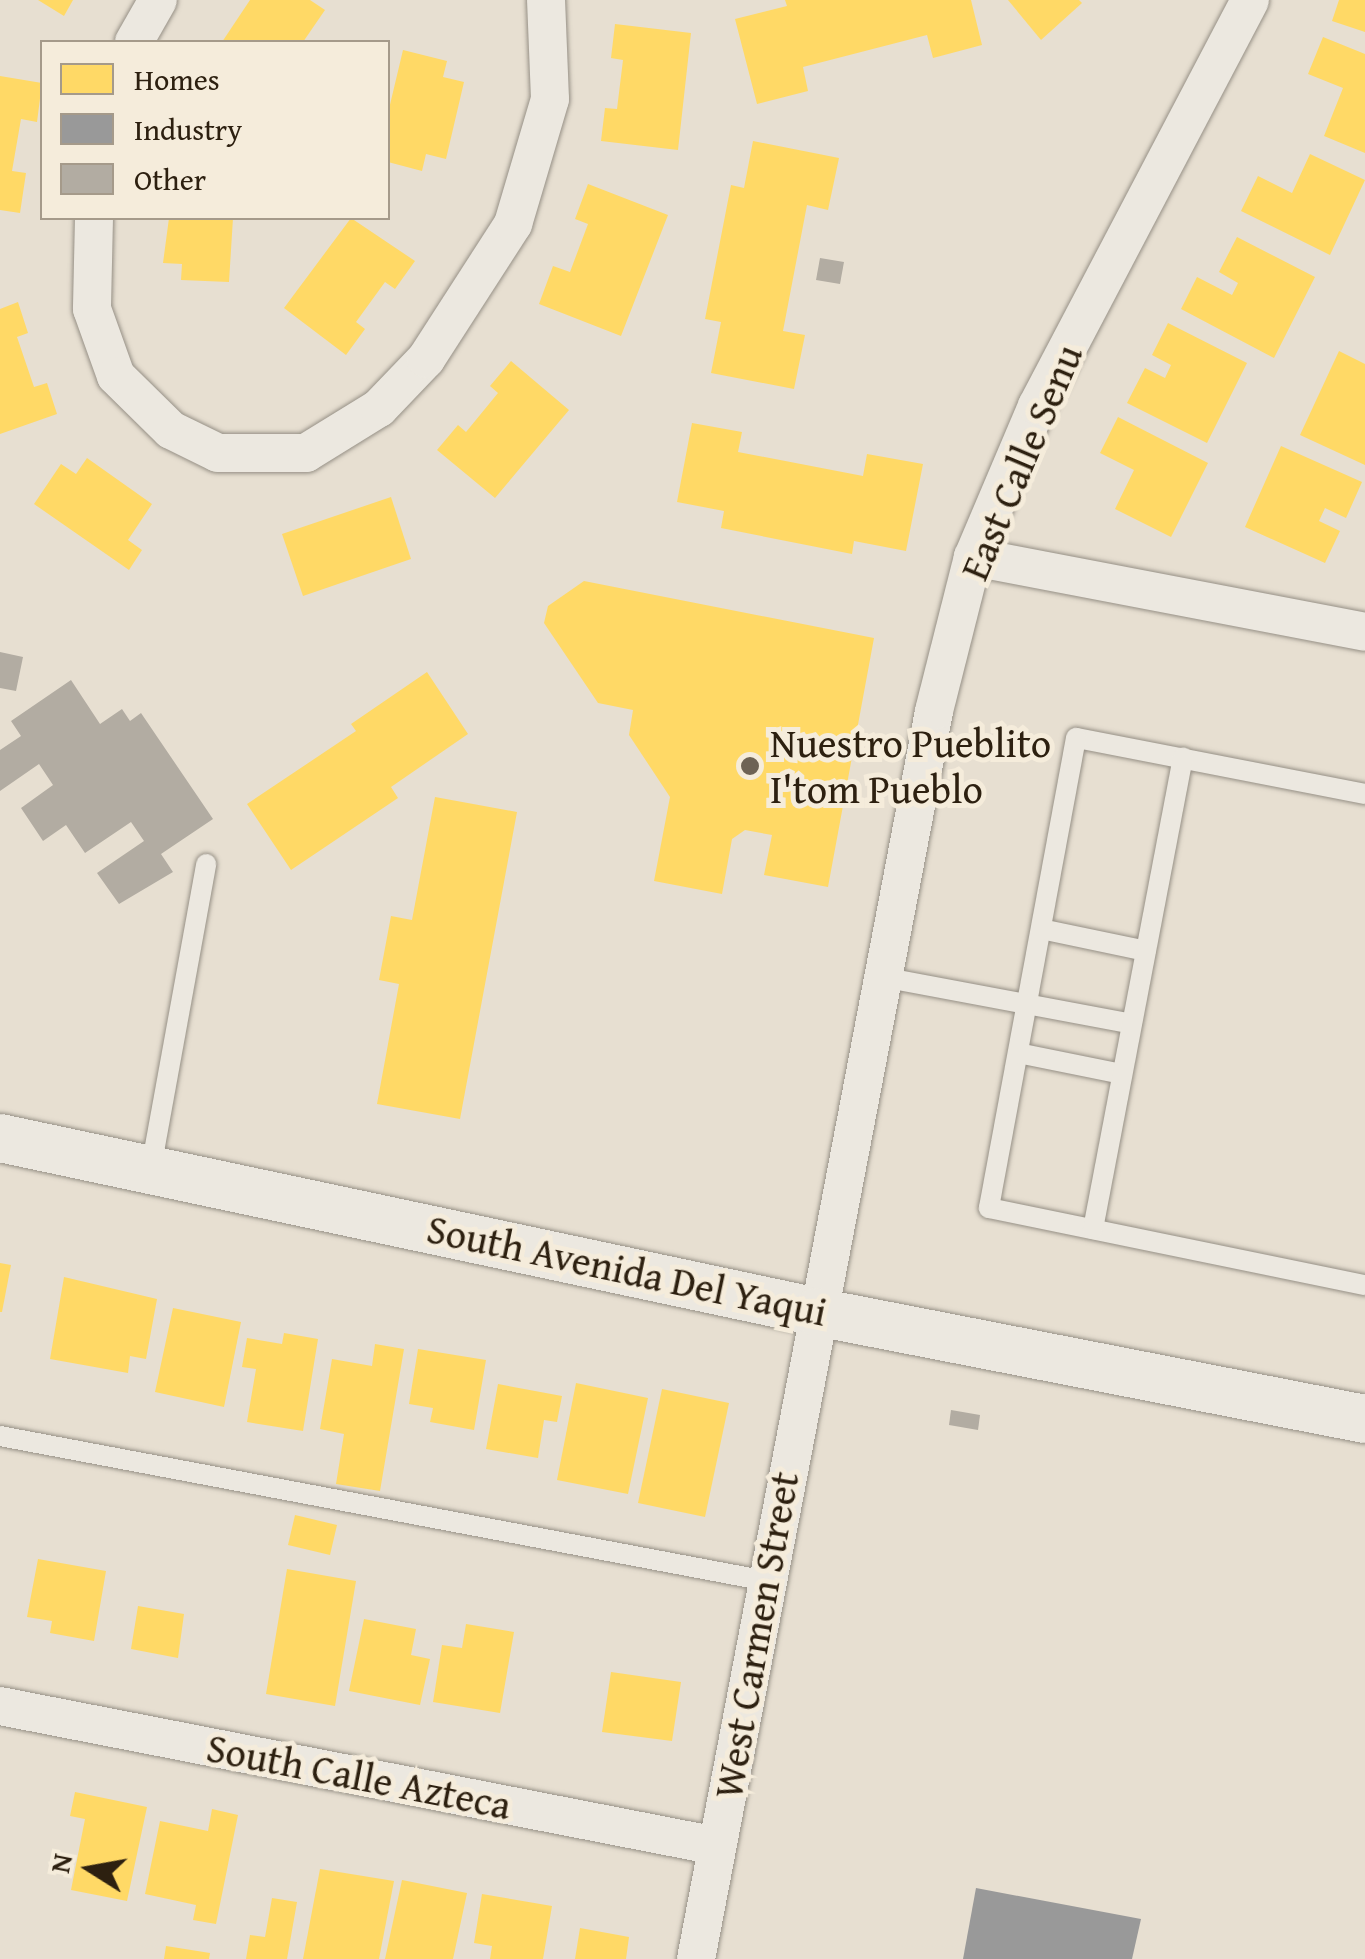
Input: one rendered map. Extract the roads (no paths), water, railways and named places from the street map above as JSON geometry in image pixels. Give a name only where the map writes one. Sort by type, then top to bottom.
[{"type":"street","points":[[135,40],[158,0]]},
{"type":"street","points":[[94,220],[92,308],[116,376],[170,430],[218,453],[306,453],[379,408],[426,359],[512,224],[550,100],[546,0]]},
{"type":"street","name":"East Calle Senu","points":[[817,1312],[934,711],[973,557],[1037,406],[1250,0]]},
{"type":"street","points":[[973,557],[1365,632]]},
{"type":"street","name":"South Avenida Del Yaqui","points":[[0,1138],[817,1312],[1365,1419]]},
{"type":"street","name":"West Carmen Street","points":[[696,1959],[817,1312]]},
{"type":"street","name":"South Calle Azteca","points":[[0,1706],[717,1846]]},
{"type":"lane","points":[[1365,794],[1076,738],[989,1208],[1365,1286]]},
{"type":"lane","points":[[1093,1229],[1183,758]]},
{"type":"lane","points":[[151,1168],[206,864]]},
{"type":"lane","points":[[1041,929],[1146,951]]},
{"type":"lane","points":[[882,977],[1132,1024]]},
{"type":"lane","points":[[1018,1054],[1122,1074]]},
{"type":"lane","points":[[0,1436],[767,1581]]},
{"type":"place","name":"Nuestro Pueblito I'tom Pueblo","points":[[750,766]]}]
